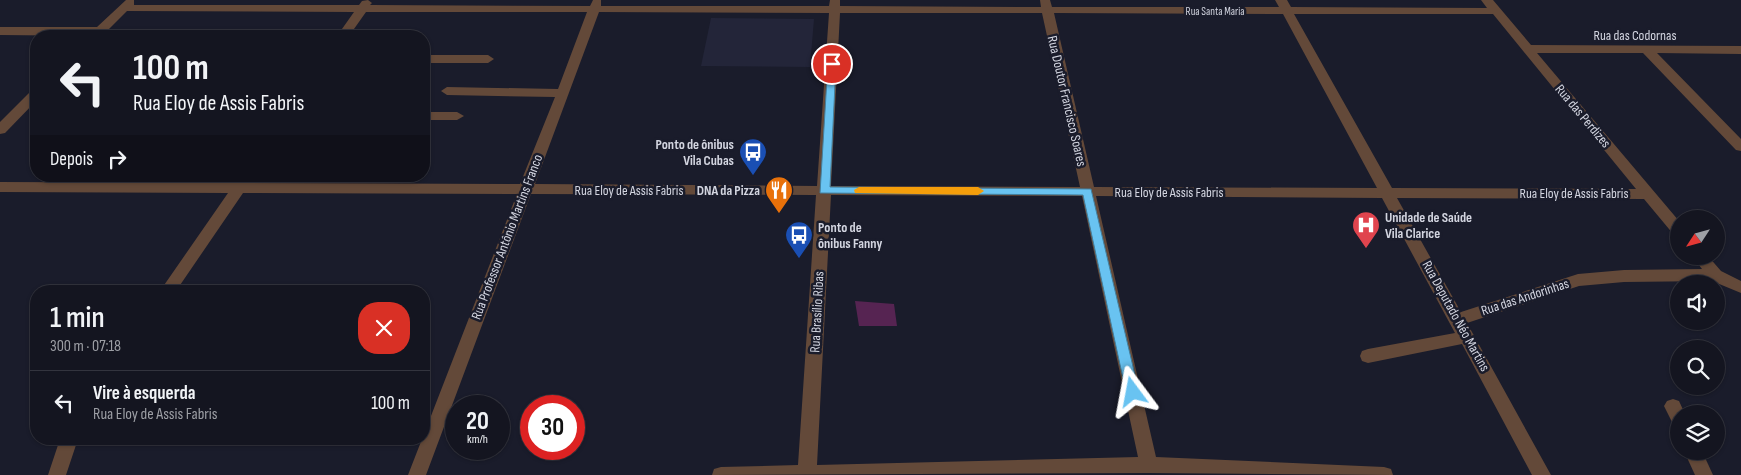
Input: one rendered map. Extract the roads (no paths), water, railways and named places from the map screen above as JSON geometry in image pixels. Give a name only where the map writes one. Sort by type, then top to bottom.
[{"type":"street","points":[[1423,0],[1432,11]]},
{"type":"street","name":"Rua das Perdizes","points":[[1487,0],[1670,220]]},
{"type":"street","points":[[102,30],[128,4]]},
{"type":"street","name":"Rua Santa Maria","points":[[128,4],[1284,5],[1432,11],[1497,11]]},
{"type":"street","points":[[348,30],[366,4]]},
{"type":"street","name":"Rua Professor Antônio Martins Franco","points":[[430,441],[596,4]]},
{"type":"street","name":"Rua Brasílio Ribas","points":[[807,475],[835,5]]},
{"type":"street","name":"Rua Doutor Francisco Soares","points":[[1046,5],[1149,465]]},
{"type":"street","name":"Rua Deputado Néo Martins","points":[[1284,5],[1542,475]]},
{"type":"street","points":[[0,31],[30,32]]},
{"type":"street","name":"Rua das Codornas","points":[[1528,50],[1741,50]]},
{"type":"street","points":[[1647,50],[1741,147]]},
{"type":"street","points":[[430,59],[488,59]]},
{"type":"street","points":[[447,91],[562,93]]},
{"type":"street","points":[[0,130],[30,100]]},
{"type":"street","points":[[430,116],[457,116]]},
{"type":"street","points":[[172,285],[243,182]]},
{"type":"street","name":"Rua Eloy de Assis Fabris","points":[[0,187],[243,182],[526,189],[1648,194]]},
{"type":"street","points":[[1707,265],[1715,275]]},
{"type":"street","name":"Rua das Andorinhas","points":[[1457,320],[1578,280],[1624,276],[1670,275]]},
{"type":"street","name":"Rua das Andorinhas","points":[[1725,280],[1741,287]]},
{"type":"street","points":[[1368,356],[1467,336]]},
{"type":"street","points":[[57,475],[66,445]]},
{"type":"street","name":"Rua Professor Antônio Martins Franco","points":[[417,475],[428,445]]},
{"type":"street","points":[[1697,460],[1704,475]]},
{"type":"street","points":[[721,475],[807,475],[1149,465],[1384,475]]},
{"type":"place","name":"Ponto de ônibus Vila Cubas","points":[[753,176]]},
{"type":"place","name":"DNA da Pizza","points":[[779,214]]},
{"type":"place","name":"Unidade de Saúde Vila Clarice","points":[[1366,249]]},
{"type":"place","name":"Ponto de ônibus Fanny","points":[[799,259]]}]
